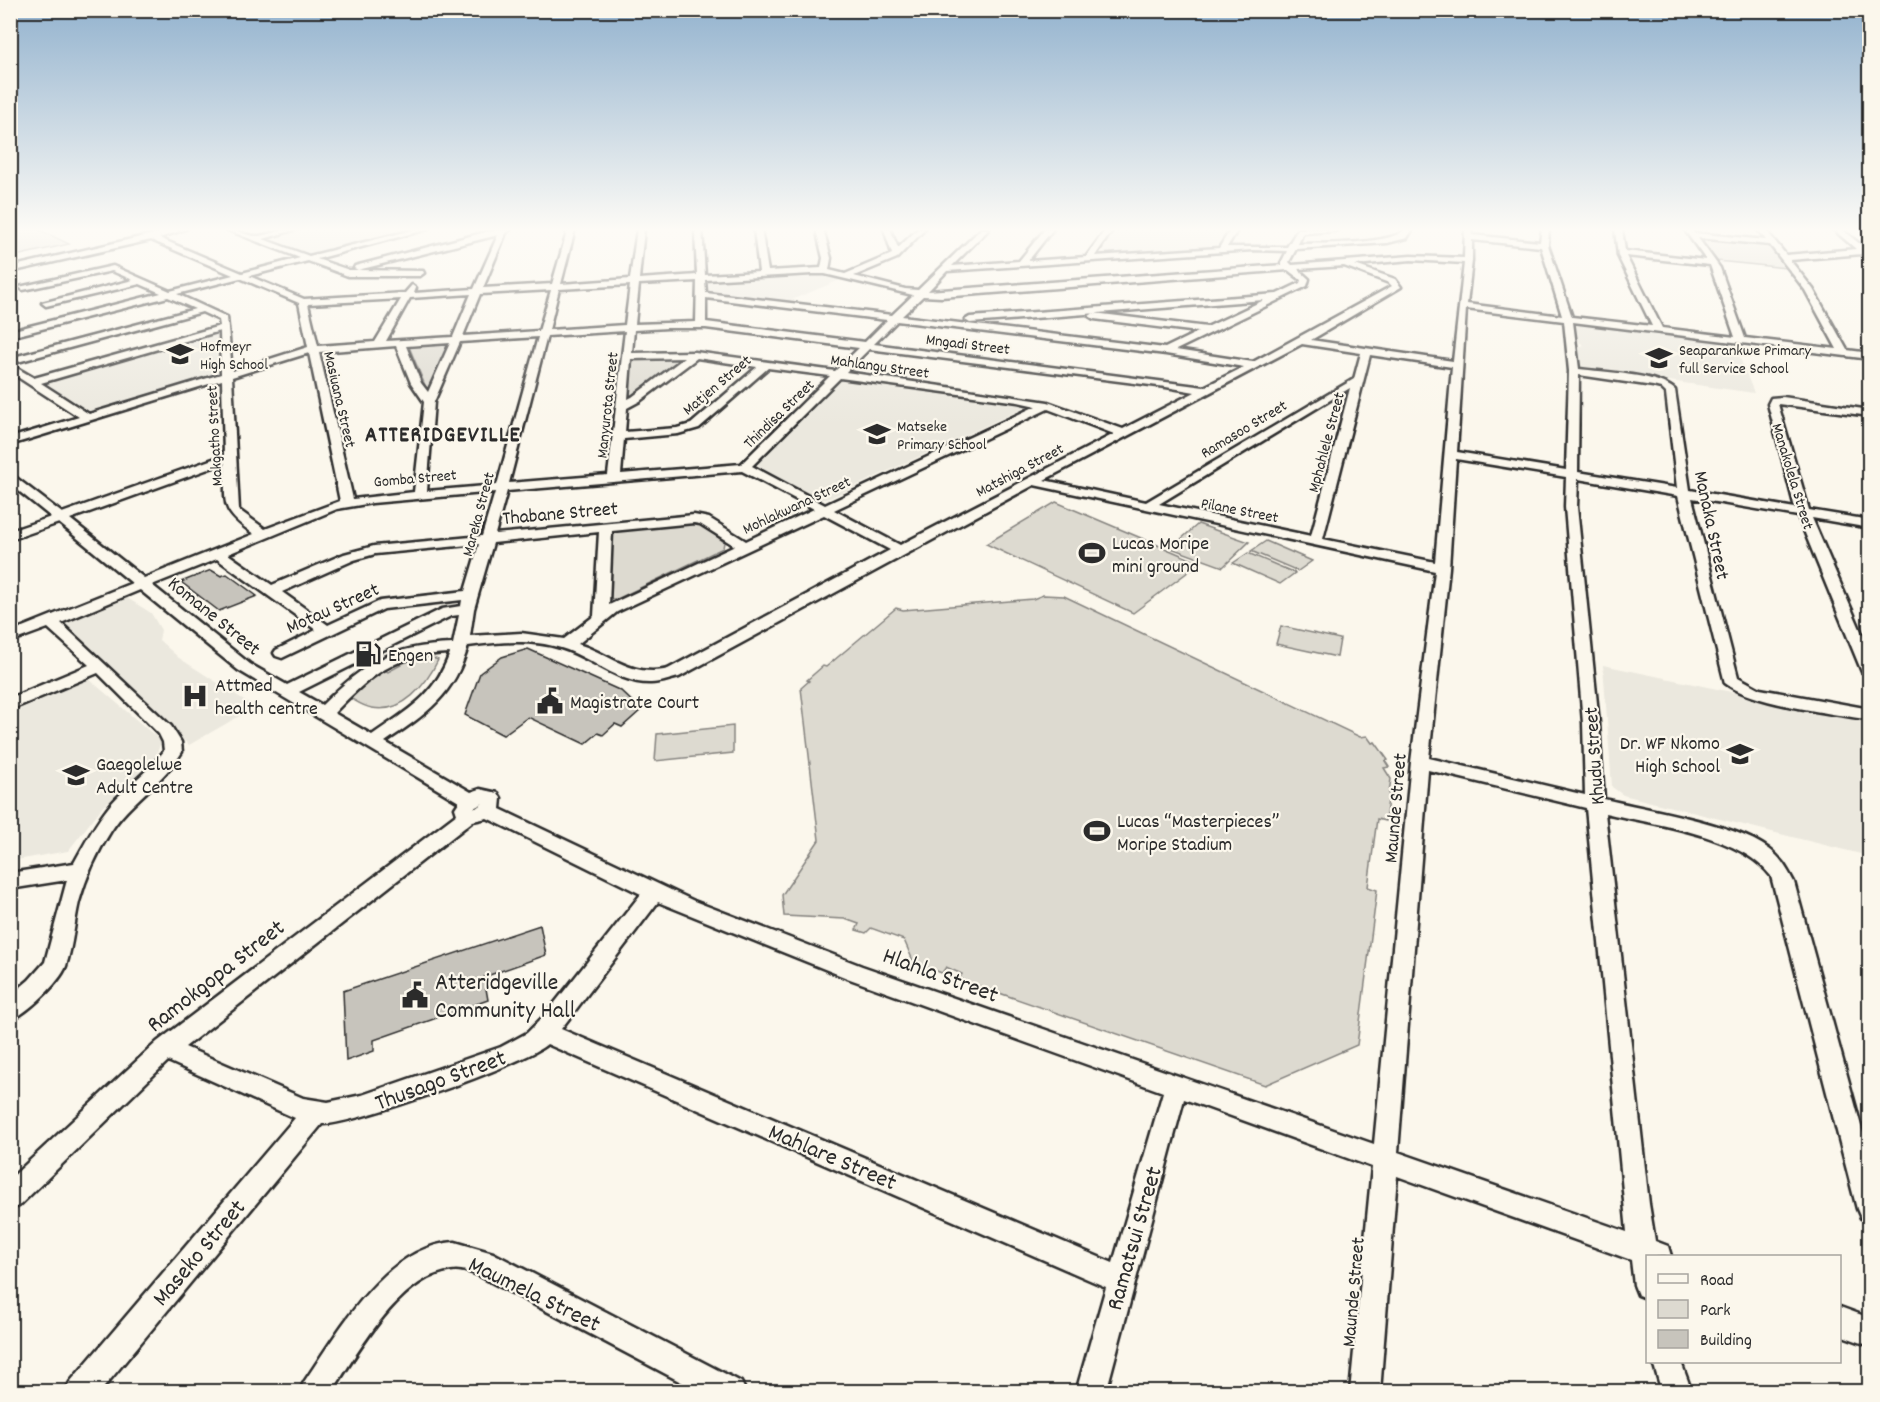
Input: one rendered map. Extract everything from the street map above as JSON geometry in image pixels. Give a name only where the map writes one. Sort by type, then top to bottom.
[{"type":"street","points":[[46,303],[83,294]]},
{"type":"street","points":[[10,334],[165,294]]},
{"type":"street","points":[[33,382],[225,327],[224,319],[174,294]]},
{"type":"street","points":[[285,294],[303,302],[418,294]]},
{"type":"street","points":[[420,494],[429,402],[478,294]]},
{"type":"street","name":"Mareka Street","points":[[374,742],[438,693],[447,681],[466,627],[469,602],[554,294]]},
{"type":"street","name":"Manyurota Street","points":[[614,478],[617,436],[628,356],[628,328],[632,294]]},
{"type":"street","name":"Thindisa Street","points":[[744,467],[840,375],[919,294]]},
{"type":"street","points":[[1166,351],[1283,294]]},
{"type":"street","name":"Matshiga Street","points":[[324,712],[354,683],[395,657],[416,651],[515,638],[567,645],[633,675],[663,677],[1031,481],[1301,341],[1384,294]]},
{"type":"street","name":"Maunde Street","points":[[1365,1392],[1387,1161],[1420,762],[1442,568],[1464,294]]},
{"type":"street","name":"Khudu Street","points":[[1561,294],[1568,319],[1574,371],[1571,507],[1590,711],[1595,804],[1650,1254]]},
{"type":"street","points":[[1641,294],[1658,329]]},
{"type":"street","points":[[1724,294],[1741,340]]},
{"type":"street","points":[[1812,294],[1844,352]]},
{"type":"street","points":[[379,344],[408,295]]},
{"type":"street","points":[[701,324],[702,295],[1166,351],[1252,365]]},
{"type":"street","points":[[936,324],[1070,311],[1280,296]]},
{"type":"street","name":"Masiuana Street","points":[[303,302],[347,502]]},
{"type":"street","points":[[1462,306],[1869,356]]},
{"type":"street","points":[[10,361],[205,309]]},
{"type":"street","points":[[1070,311],[1206,330]]},
{"type":"street","name":"Mngadi Street","points":[[10,442],[313,350],[701,324],[1154,382],[1206,391]]},
{"type":"street","name":"Makgatho Street","points":[[225,327],[234,513],[264,535]]},
{"type":"street","points":[[1301,341],[1458,365]]},
{"type":"street","points":[[400,343],[416,383],[429,402]]},
{"type":"street","name":"Mphahlele Street","points":[[1316,541],[1366,352]]},
{"type":"street","name":"Mahlangu Street","points":[[628,356],[695,356],[1018,399],[1048,405],[1123,433]]},
{"type":"street","points":[[621,407],[636,399],[695,356]]},
{"type":"street","name":"Matjen Street","points":[[617,436],[678,431],[695,426],[765,365]]},
{"type":"street","points":[[10,367],[88,418]]},
{"type":"street","name":"Manaka Street","points":[[1574,371],[1653,382],[1667,387],[1671,392],[1684,493],[1731,679],[1741,687],[1756,693],[1869,715]]},
{"type":"street","name":"Ramasoo Street","points":[[1146,507],[1346,386],[1358,381]]},
{"type":"street","name":"Manakolela Street","points":[[1869,414],[1783,400],[1773,402],[1803,513],[1869,672]]},
{"type":"street","name":"Mohlakwana Street","points":[[567,645],[601,616],[744,546],[1048,405]]},
{"type":"street","points":[[1452,454],[1869,524]]},
{"type":"street","points":[[10,536],[231,457]]},
{"type":"street","points":[[744,467],[900,550]]},
{"type":"street","name":"Gomba Street","points":[[10,638],[347,502],[744,467]]},
{"type":"street","name":"Komane Street","points":[[10,477],[244,667],[374,742],[476,808]]},
{"type":"street","name":"Pilane Street","points":[[1031,481],[1442,568]]},
{"type":"street","name":"Thabane Street","points":[[271,591],[361,553],[488,538],[700,520],[744,546]]},
{"type":"street","points":[[601,616],[606,528]]},
{"type":"street","points":[[218,553],[326,630]]},
{"type":"street","name":"Motau Street","points":[[282,652],[326,630],[392,602],[469,602]]},
{"type":"street","points":[[286,692],[469,602]]},
{"type":"street","points":[[13,1007],[37,987],[55,966],[69,903],[81,870],[104,826],[119,807],[165,764],[173,752],[172,742],[165,730],[51,622]]},
{"type":"street","points":[[10,705],[100,666]]},
{"type":"street","points":[[1420,762],[1728,837],[1759,851],[1780,870],[1869,1209]]},
{"type":"street","name":"Hlahla Street","points":[[476,808],[687,907],[855,972],[1650,1254]]},
{"type":"street","name":"Ramokgopa Street","points":[[10,1197],[165,1049],[476,808]]},
{"type":"street","points":[[10,881],[81,870]]},
{"type":"street","name":"Thusago Street","points":[[165,1049],[290,1105],[316,1112],[345,1110],[373,1103],[523,1048],[544,1032],[654,892]]},
{"type":"street","name":"Mahlare Street","points":[[544,1032],[1121,1280]]},
{"type":"street","name":"Ramatsui Street","points":[[1091,1392],[1176,1086]]},
{"type":"street","name":"Maseko Street","points":[[80,1391],[316,1112]]},
{"type":"street","name":"Maumela Street","points":[[314,1392],[386,1293],[407,1274],[423,1264],[454,1255],[483,1263],[731,1392]]},
{"type":"street","points":[[1841,1322],[1869,1332]]},
{"type":"street","points":[[1667,1363],[1677,1392]]},
{"type":"shaded area","points":[[714,294],[805,294],[784,303]]},
{"type":"shaded area","name":"Seaparankwe Primary full Service School","points":[[1579,323],[1734,343],[1754,393],[1578,368],[1577,348],[1584,345],[1577,341],[1574,325]]},
{"type":"shaded area","name":"Hofmeyr High School","points":[[212,333],[219,333],[220,374],[101,410],[86,411],[46,383],[50,379]]},
{"type":"shaded area","name":"Matseke Primary School","points":[[851,378],[1027,402],[1028,406],[830,498],[819,500],[760,470],[758,462],[839,380]]},
{"type":"shaded area","points":[[124,596],[151,613],[161,630],[159,640],[179,658],[255,707],[189,745],[59,624]]},
{"type":"shaded area","name":"Dr. WF Nkomo High School","points":[[1603,665],[1869,721],[1869,856],[1623,795],[1612,787]]},
{"type":"shaded area","name":"Gaegolelwe Adult Centre","points":[[89,679],[161,741],[153,766],[104,805],[68,851],[11,861],[11,713]]},
{"type":"green space","points":[[452,341],[431,389],[427,390],[408,344]]},
{"type":"green space","points":[[638,357],[691,357],[637,396],[627,396],[631,360]]},
{"type":"green space","name":"Lucas Moripe mini ground","points":[[1056,502],[1200,563],[1133,613],[986,544]]},
{"type":"green space","points":[[698,522],[724,542],[723,548],[617,599],[609,599],[609,535],[619,529]]},
{"type":"green space","points":[[1198,524],[1249,542],[1223,567],[1171,548]]},
{"type":"green space","points":[[1266,541],[1312,561],[1298,571],[1251,551]]},
{"type":"green space","points":[[1248,553],[1295,573],[1280,584],[1233,563]]},
{"type":"green space","name":"Lucas “Masterpieces” Moripe Stadium","points":[[1043,595],[1064,596],[1360,737],[1367,736],[1372,743],[1375,742],[1388,760],[1385,761],[1389,767],[1384,768],[1391,779],[1385,821],[1377,819],[1368,887],[1377,890],[1357,1045],[1265,1085],[959,979],[962,974],[946,967],[942,973],[914,963],[904,940],[871,928],[866,933],[856,930],[859,924],[845,919],[784,916],[782,895],[819,840],[801,688],[809,681],[807,680],[823,666],[826,667],[896,608],[903,610],[1033,599]]},
{"type":"green space","points":[[1281,626],[1340,639],[1337,657],[1276,644]]},
{"type":"green space","points":[[425,655],[438,660],[420,688],[403,702],[383,709],[363,705],[350,698],[373,674],[383,669],[388,672],[401,665],[397,662]]},
{"type":"green space","points":[[733,726],[733,753],[655,761],[657,734]]},
{"type":"building","points":[[211,570],[221,576],[227,574],[257,596],[219,611],[181,582]]},
{"type":"building","name":"Magistrate Court","points":[[528,649],[621,691],[641,710],[622,727],[615,724],[603,735],[598,733],[585,744],[528,717],[503,735],[465,715],[480,673],[502,657]]},
{"type":"building","name":"Atteridgeville Community Hall","points":[[540,925],[546,955],[484,977],[488,1000],[374,1040],[374,1051],[346,1061],[343,991]]},
{"type":"place","name":"Hofmeyr High School","points":[[180,354]]},
{"type":"place","name":"Seaparankwe Primary full Service School","points":[[1659,358]]},
{"type":"place","name":"Matseke Primary School","points":[[877,434]]},
{"type":"place","name":"Lucas Moripe mini ground","points":[[1092,553]]},
{"type":"place","name":"Engen","points":[[368,654]]},
{"type":"place","name":"Attmed health centre","points":[[195,696]]},
{"type":"place","name":"Magistrate Court","points":[[550,701]]},
{"type":"place","name":"Dr. WF Nkomo High School","points":[[1740,754]]},
{"type":"place","name":"Gaegolelwe Adult Centre","points":[[76,775]]},
{"type":"place","name":"Lucas “Masterpieces” Moripe Stadium","points":[[1097,831]]},
{"type":"place","name":"Atteridgeville Community Hall","points":[[415,995]]},
{"type":"district","name":"ATTERIDGEVILLE","points":[[443,433]]}]
